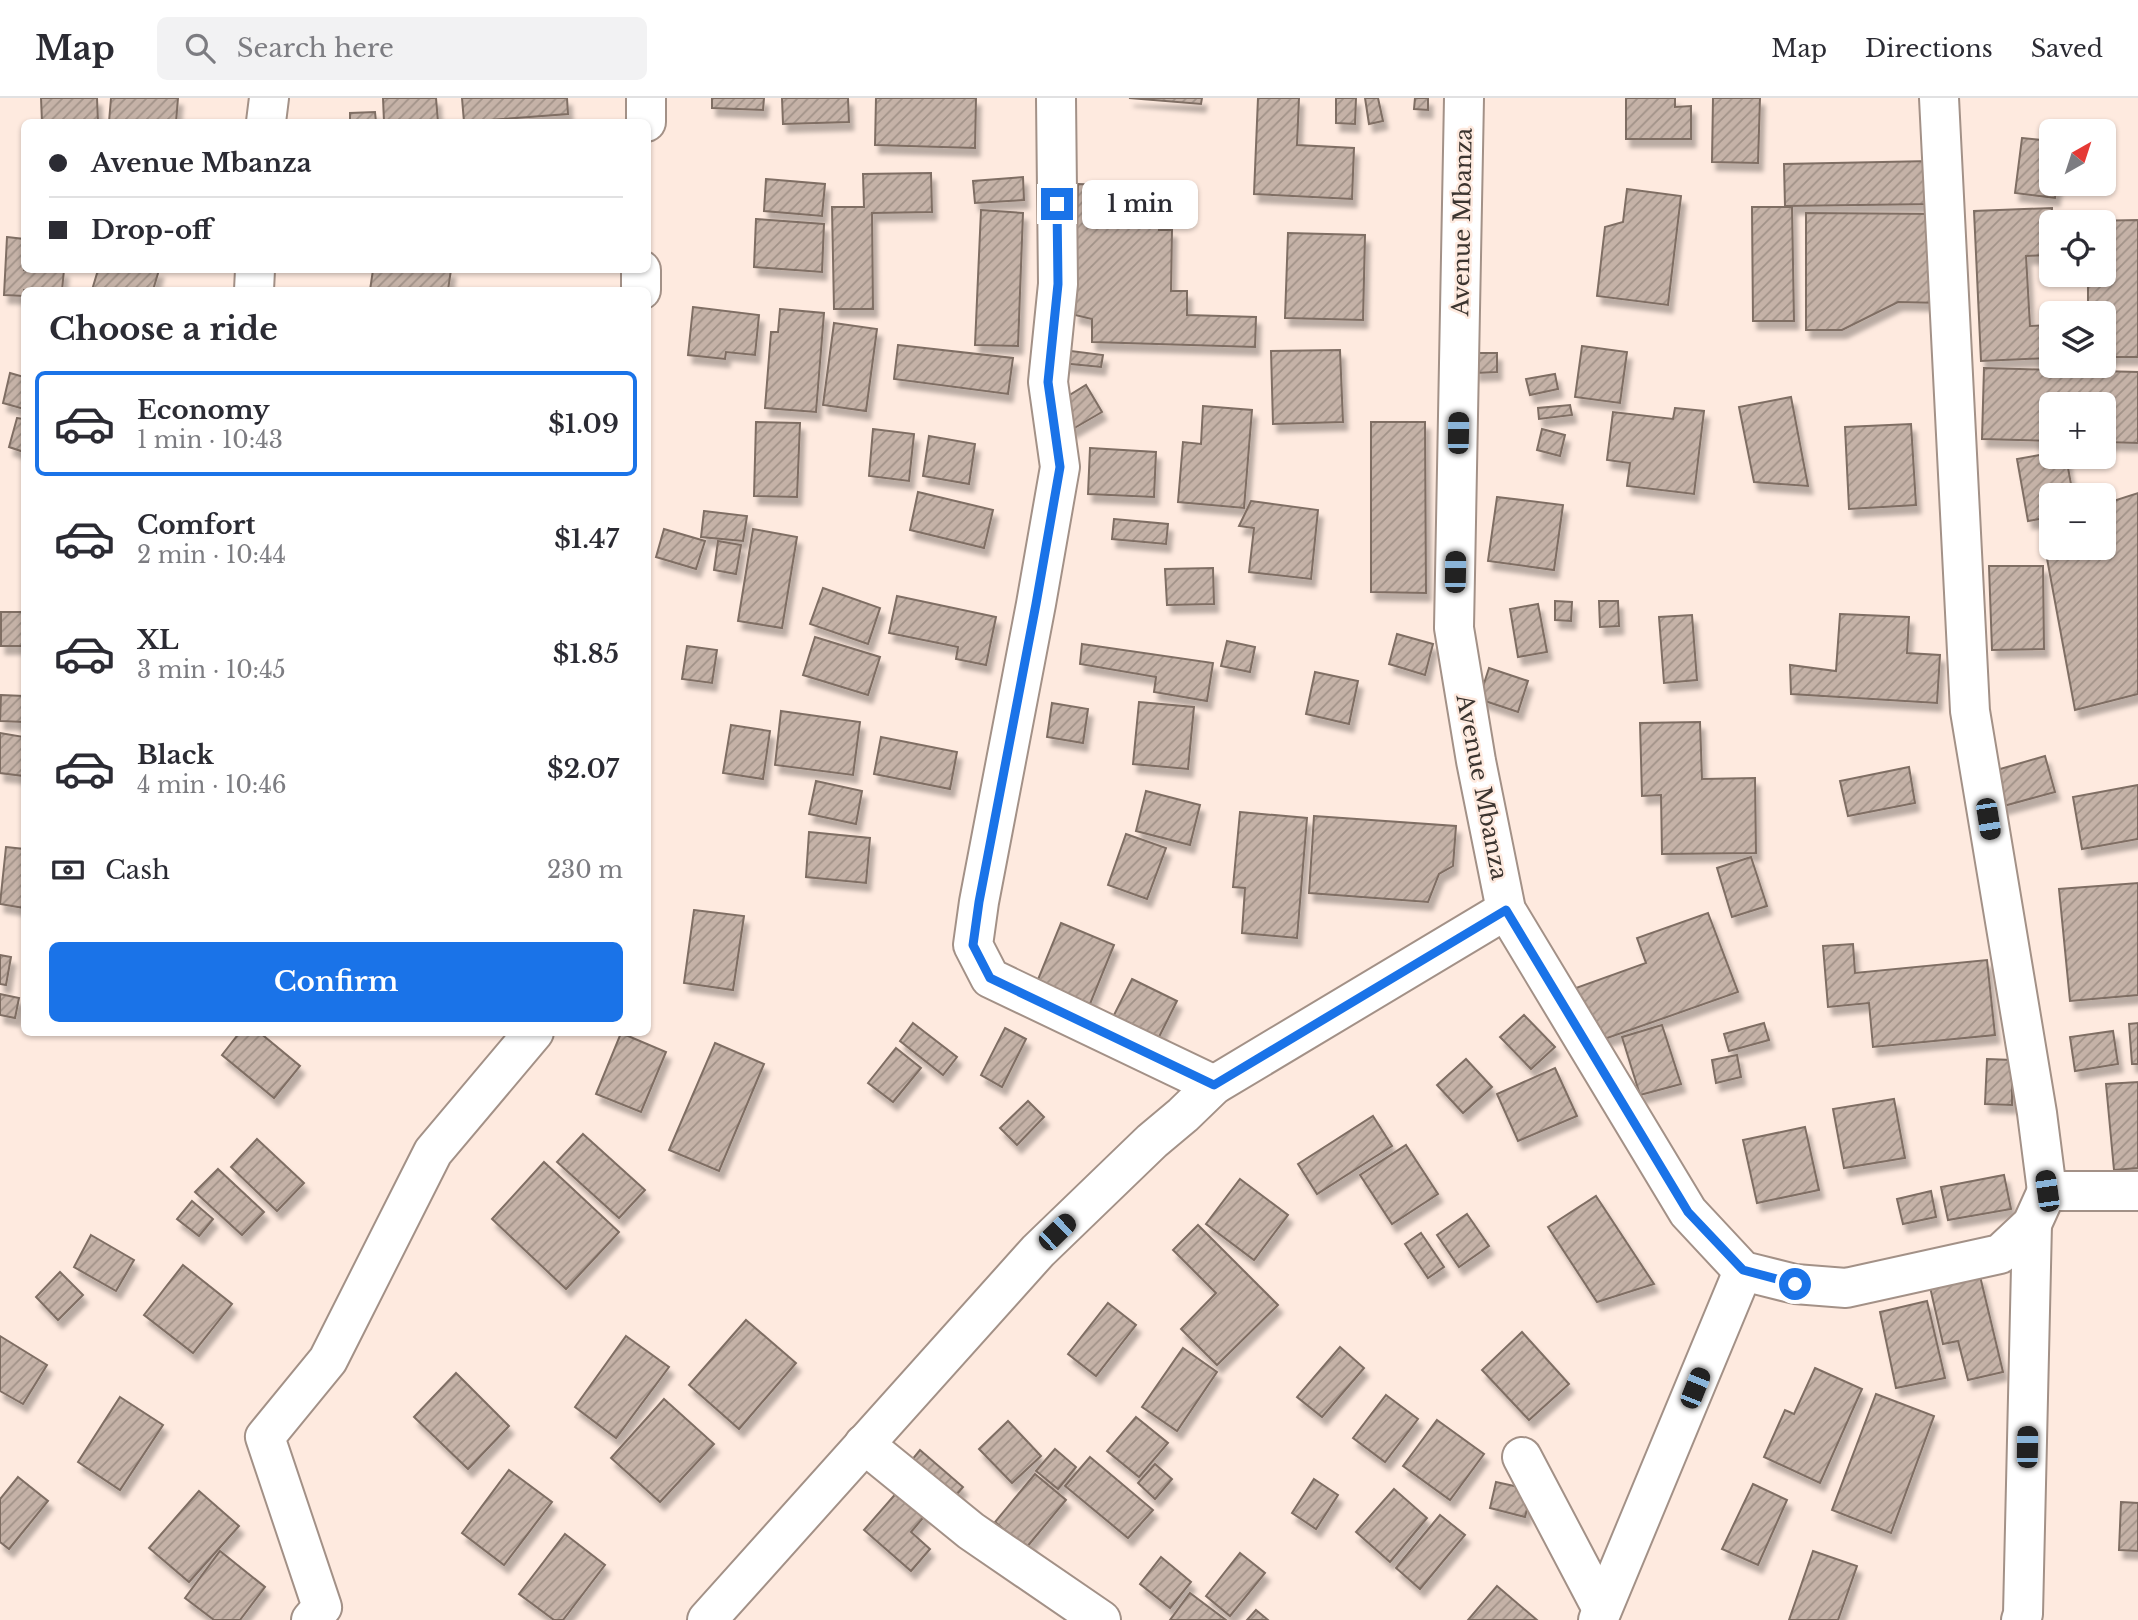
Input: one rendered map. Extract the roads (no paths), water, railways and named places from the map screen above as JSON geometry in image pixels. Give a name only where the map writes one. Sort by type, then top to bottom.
[{"type":"street","points":[[646,98],[646,119]]},
{"type":"street","points":[[1056,98],[1058,284],[1048,382],[1060,467],[981,889],[973,945],[990,978],[1214,1085]]},
{"type":"street","name":"Avenue Mbanza","points":[[1465,98],[1454,628],[1476,761],[1506,910],[1688,1212],[1743,1270]]},
{"type":"street","points":[[1939,98],[1970,712],[2037,1114],[2040,1207],[2021,1620]]},
{"type":"street","points":[[707,1620],[1038,1251],[1214,1085],[1506,910]]},
{"type":"street","points":[[311,1620],[322,1607],[265,1437],[328,1360],[433,1152],[531,1036]]},
{"type":"street","points":[[1600,1615],[1743,1270],[1795,1284],[1846,1288],[2000,1254],[2040,1207],[2138,1191]]},
{"type":"street","points":[[864,1444],[971,1531],[1101,1620]]},
{"type":"street","points":[[1522,1457],[1600,1615]]}]
